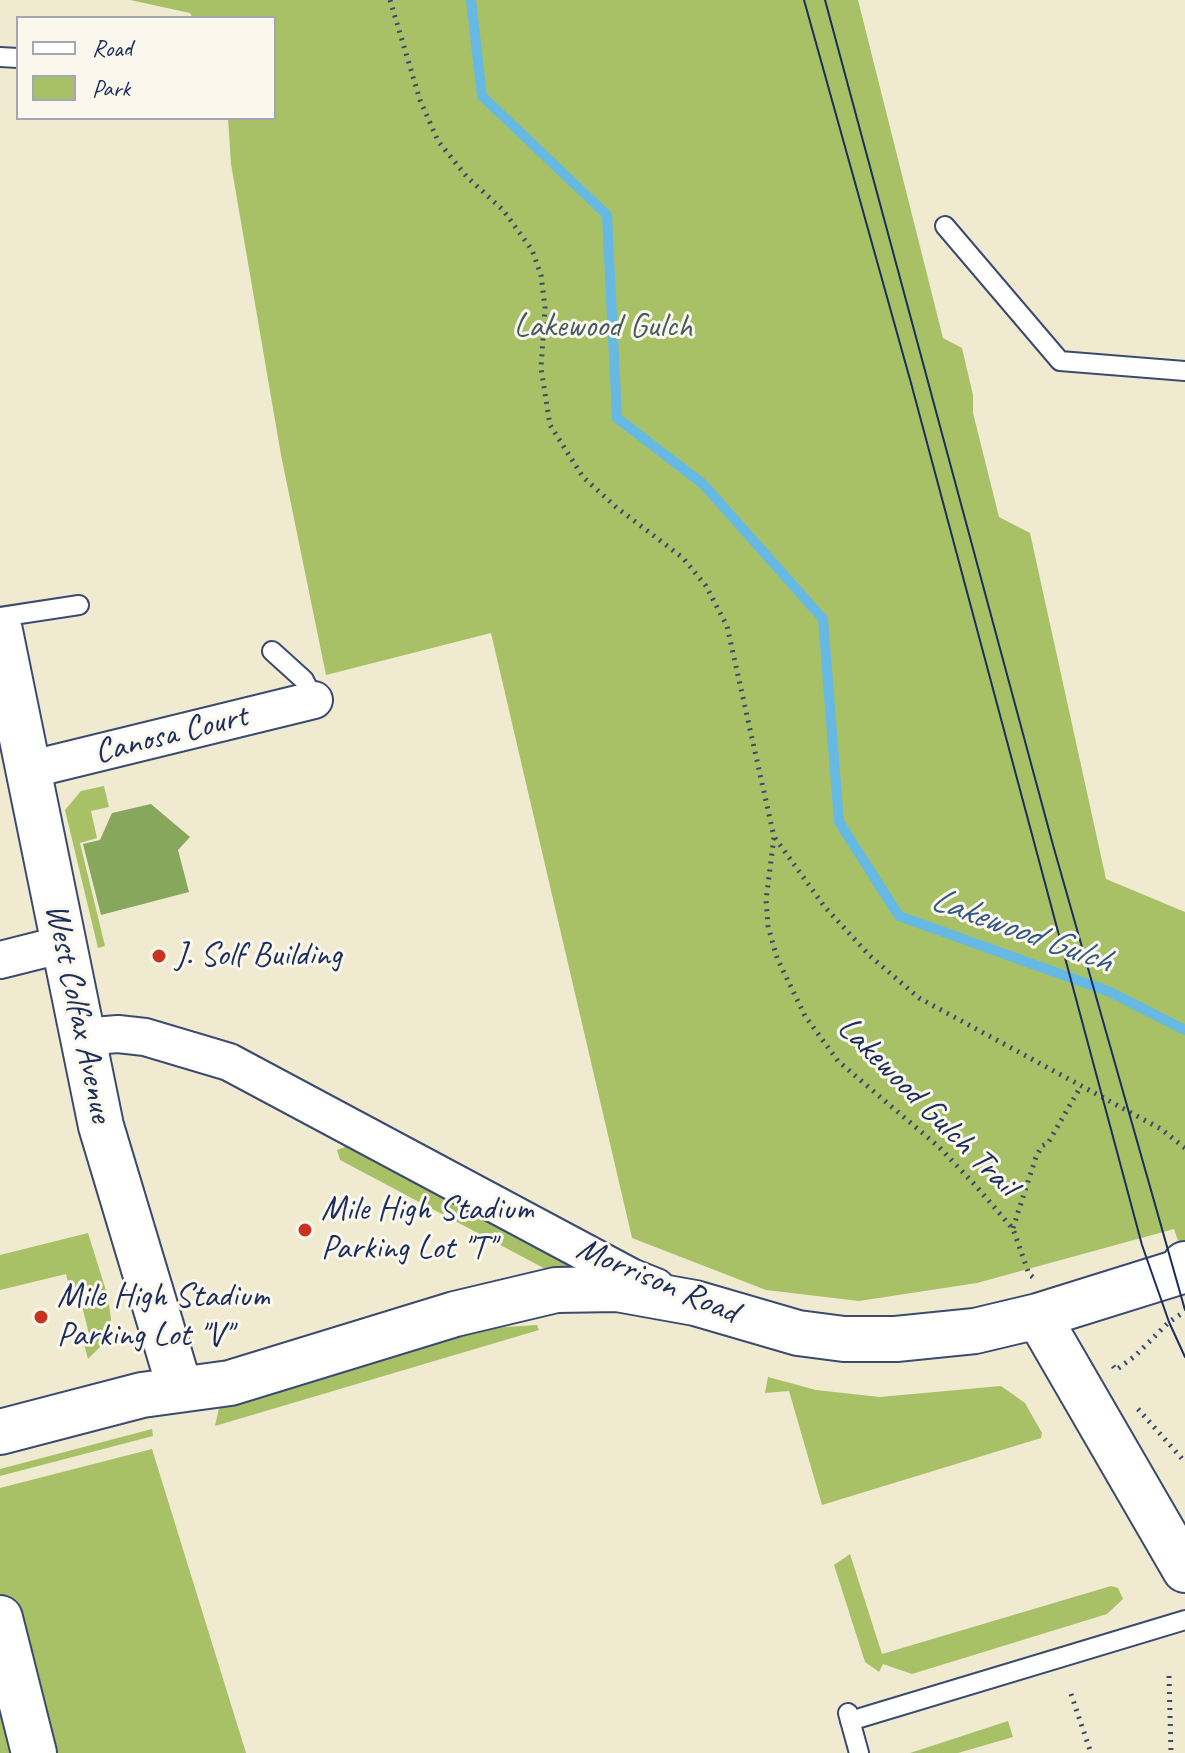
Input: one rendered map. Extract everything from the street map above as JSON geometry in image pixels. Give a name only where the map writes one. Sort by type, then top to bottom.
[{"type":"street","name":"West Colfax Avenue","points":[[0,631],[81,1037],[105,1140],[180,1389]]},
{"type":"street","name":"Canosa Court","points":[[28,770],[314,700]]},
{"type":"street","points":[[0,960],[64,944]]},
{"type":"street","name":"Morrison Road","points":[[81,1037],[118,1034],[145,1037],[229,1062],[631,1277],[749,1321],[844,1339],[896,1339],[975,1331],[1184,1281]]},
{"type":"street","points":[[0,1432],[142,1395],[230,1383],[455,1314],[556,1290],[617,1289],[695,1303]]},
{"type":"street","points":[[1038,1316],[1185,1570]]},
{"type":"street","points":[[0,1618],[34,1753]]},
{"type":"street","points":[[11,1660],[47,1753]]},
{"type":"lane","points":[[945,226],[1060,361],[1185,371]]},
{"type":"lane","points":[[0,617],[79,605]]},
{"type":"lane","points":[[272,651],[304,680],[314,700]]},
{"type":"lane","points":[[859,1753],[849,1716],[1185,1620]]},
{"type":"path","name":"Lakewood Gulch Trail","points":[[390,0],[420,100],[438,141],[467,177],[503,210],[532,250],[541,275],[545,308],[541,368],[550,425],[583,477],[616,507],[683,558],[706,586],[727,626],[774,837],[766,900],[768,926],[777,958],[805,1016],[838,1061],[939,1147],[1013,1229],[1029,1274]]},
{"type":"path","name":"Lakewood Gulch Trail","points":[[774,837],[824,906],[897,981],[943,1013],[1161,1129],[1185,1148]]},
{"type":"path","points":[[1013,1229],[1036,1157],[1081,1086]]},
{"type":"path","points":[[1107,1357],[1116,1370],[1184,1281]]},
{"type":"path","points":[[1139,1410],[1185,1462]]},
{"type":"path","points":[[1169,1676],[1171,1753]]},
{"type":"path","points":[[1071,1694],[1091,1753]]},
{"type":"green space","name":"Lakewood Gulch","points":[[130,0],[858,0],[943,338],[962,348],[973,395],[973,413],[999,517],[1030,533],[1106,879],[1185,912],[1185,1261],[1174,1229],[977,1283],[859,1301],[766,1290],[632,1238],[491,633],[326,675],[281,455],[231,164],[228,120],[276,120],[276,16],[192,16],[190,13]]},
{"type":"green space","points":[[104,786],[109,807],[91,811],[97,838],[80,843],[105,946],[98,948],[65,810],[81,791]]},
{"type":"green space","points":[[151,804],[190,837],[178,850],[189,892],[101,915],[83,844],[100,840],[112,813]]},
{"type":"green space","points":[[350,1145],[562,1255],[568,1265],[565,1270],[553,1273],[340,1160],[337,1150]]},
{"type":"green space","points":[[88,1233],[108,1297],[111,1319],[108,1339],[88,1359],[82,1336],[89,1334],[80,1298],[72,1299],[66,1274],[0,1290],[0,1255]]},
{"type":"green space","points":[[537,1325],[539,1330],[215,1426],[219,1408],[490,1328]]},
{"type":"green space","points":[[768,1377],[816,1390],[880,1397],[1001,1386],[1025,1403],[1042,1433],[1041,1438],[822,1505],[789,1391],[765,1393]]},
{"type":"green space","points":[[152,1429],[153,1436],[0,1476],[0,1469]]},
{"type":"green space","points":[[152,1449],[246,1753],[0,1753],[0,1488]]},
{"type":"green space","points":[[850,1554],[882,1654],[1111,1586],[1118,1588],[1123,1599],[1107,1614],[912,1674],[883,1664],[879,1672],[865,1662],[834,1565]]},
{"type":"green space","points":[[1008,1721],[1013,1737],[958,1753],[910,1753]]},
{"type":"waterway","name":"Lakewood Gulch","points":[[471,0],[482,96],[607,215],[617,418],[703,484],[823,619],[839,822],[899,916],[1110,992],[1185,1030]]},
{"type":"tram line","points":[[804,0],[911,383],[1142,1245],[1185,1357]]},
{"type":"tram line","points":[[825,0],[1053,845],[1185,1310]]},
{"type":"place","name":"J. Solf Building","points":[[159,956]]},
{"type":"place","name":"Mile High Stadium Parking Lot \"T\"","points":[[305,1230]]},
{"type":"place","name":"Mile High Stadium Parking Lot \"V\"","points":[[41,1317]]}]
